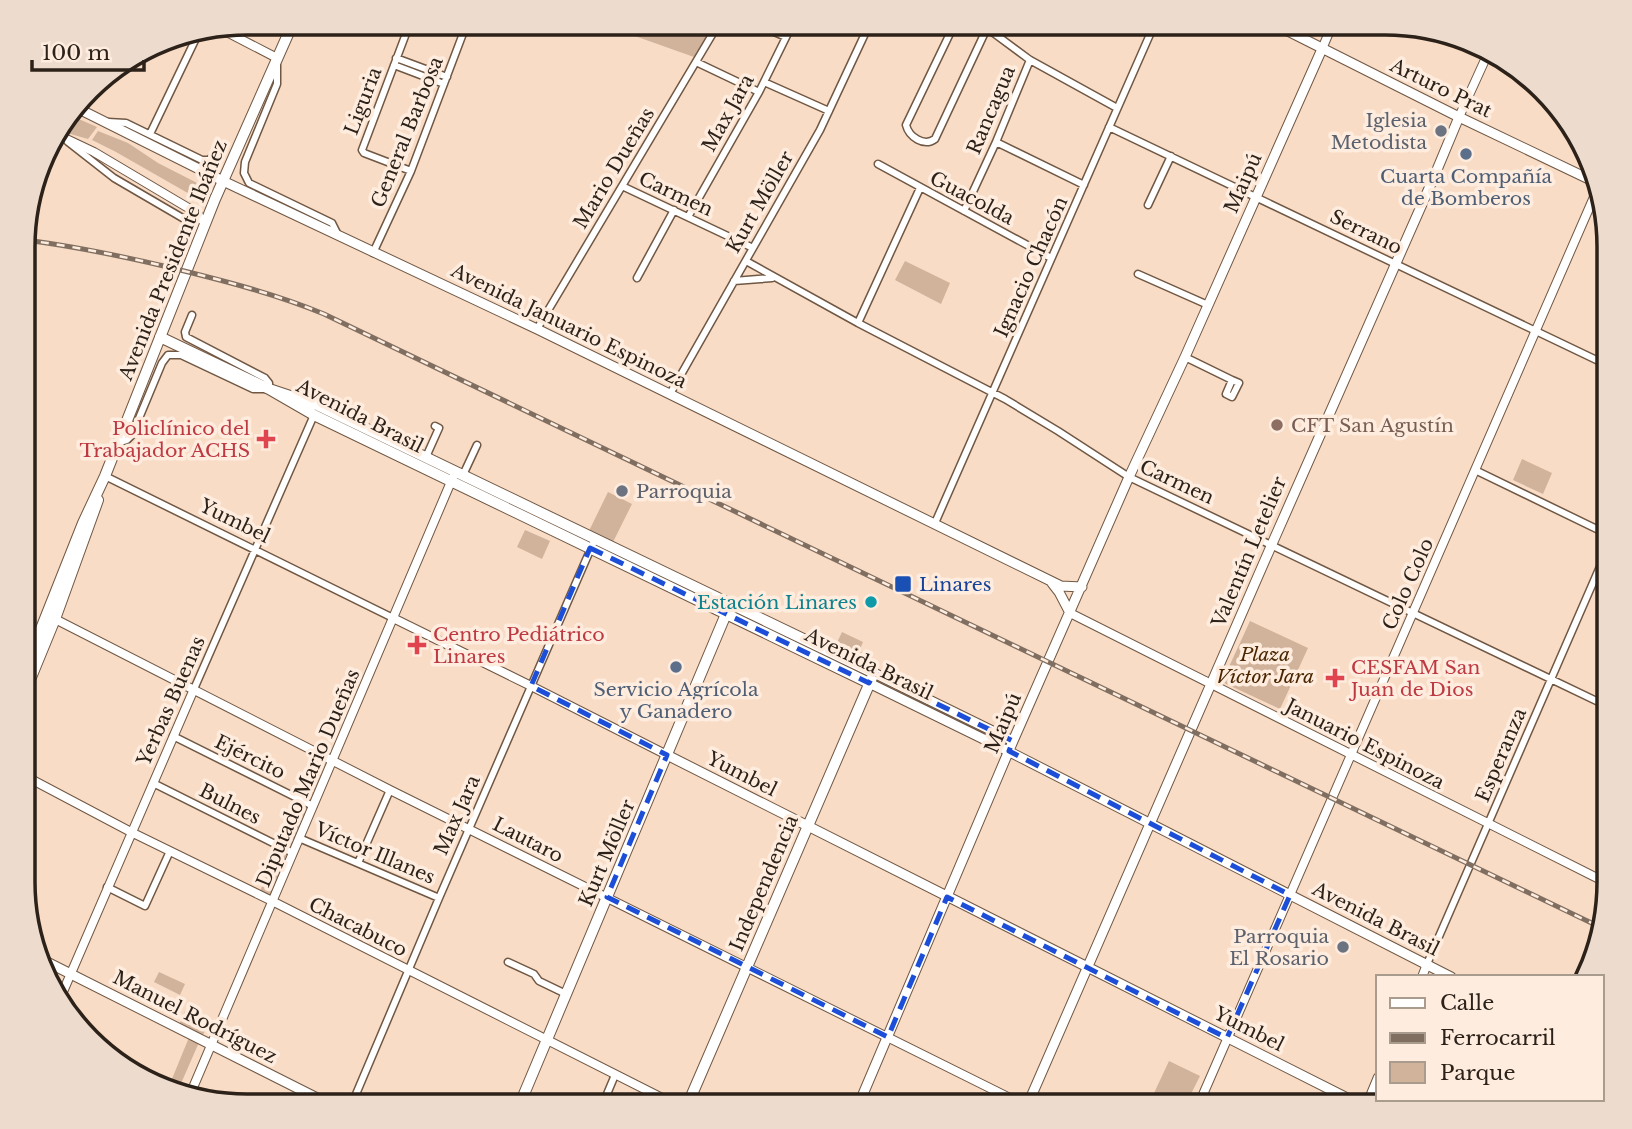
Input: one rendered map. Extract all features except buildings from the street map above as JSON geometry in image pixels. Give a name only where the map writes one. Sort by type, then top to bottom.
[{"type":"main road","name":"Avenida Presidente Ibáñez","points":[[35,648],[89,529],[105,476],[205,224],[288,35]]},
{"type":"main road","name":"Arturo Prat","points":[[1295,35],[1585,177]]},
{"type":"main road","name":"Maipú","points":[[863,1094],[1013,741],[1322,49]]},
{"type":"main road","name":"Avenida Januario Espinoza","points":[[85,111],[223,181],[537,329],[1045,578],[1065,587],[1082,587]]},
{"type":"main road","name":"Valentín Letelier","points":[[1032,1094],[1459,117]]},
{"type":"main road","name":"Avenida Brasil","points":[[160,337],[270,389],[314,415],[457,476],[726,614],[1013,741]]},
{"type":"main road","name":"Avenida Brasil","points":[[270,389],[317,405],[426,457],[457,476]]},
{"type":"main road","name":"Avenida Brasil","points":[[593,544],[741,609],[1009,751],[1447,975]]},
{"type":"main road","name":"Avenida Januario Espinoza","points":[[1045,578],[1059,592],[1070,613]]},
{"type":"main road","points":[[726,614],[741,609]]},
{"type":"main road","name":"Kurt Möller","points":[[524,1094],[726,614]]},
{"type":"main road","name":"Avenida Presidente Ibáñez","points":[[35,662],[50,618]]},
{"type":"main road","name":"Independencia","points":[[692,1094],[872,678]]},
{"type":"main road","name":"Yumbel","points":[[667,755],[1340,1094]]},
{"type":"main road","name":"Manuel Rodríguez","points":[[52,965],[309,1094]]},
{"type":"street","points":[[233,35],[277,58]]},
{"type":"street","name":"Liguria","points":[[405,35],[362,152],[411,171]]},
{"type":"street","name":"General Barbosa","points":[[373,253],[411,171],[463,35]]},
{"type":"street","name":"Mario Dueñas","points":[[537,329],[712,35]]},
{"type":"street","points":[[781,35],[786,37]]},
{"type":"street","name":"Kurt Möller","points":[[670,394],[810,149],[865,35]]},
{"type":"street","points":[[949,35],[906,125],[911,135],[925,143],[931,143],[935,139],[984,35]]},
{"type":"street","points":[[996,35],[1030,60],[1117,108]]},
{"type":"street","name":"Ignacio Chacón","points":[[935,523],[1150,35]]},
{"type":"street","name":"Maipú","points":[[1322,49],[1328,35]]},
{"type":"street","name":"Max Jara","points":[[688,217],[759,92],[786,37]]},
{"type":"street","points":[[150,134],[194,41]]},
{"type":"street","name":"Avenida Presidente Ibáñez","points":[[277,58],[277,83],[245,162],[244,173],[249,183],[332,223],[338,236]]},
{"type":"street","name":"Rancagua","points":[[964,211],[1030,60]]},
{"type":"street","name":"Valentín Letelier","points":[[1459,117],[1485,60]]},
{"type":"street","points":[[395,62],[446,80]]},
{"type":"street","points":[[696,62],[759,92]]},
{"type":"street","points":[[764,82],[830,111]]},
{"type":"street","points":[[106,122],[126,123],[202,160],[209,160],[215,154]]},
{"type":"street","name":"Serrano","points":[[1109,127],[1597,360]]},
{"type":"street","points":[[65,138],[94,152],[186,206],[197,213],[205,224]]},
{"type":"street","points":[[64,140],[114,178],[186,219]]},
{"type":"street","points":[[996,142],[1084,186]]},
{"type":"street","points":[[1148,205],[1171,156]]},
{"type":"street","name":"Guacolda","points":[[878,164],[1051,258]]},
{"type":"street","name":"Carmen","points":[[622,186],[753,248]]},
{"type":"street","points":[[858,323],[920,188]]},
{"type":"street","name":"Colo Colo","points":[[1203,1094],[1592,202]]},
{"type":"street","points":[[637,278],[674,210]]},
{"type":"street","name":"Carmen","points":[[746,261],[992,392],[1129,477],[1597,701]]},
{"type":"street","points":[[1138,274],[1208,305]]},
{"type":"street","points":[[734,281],[778,279]]},
{"type":"street","points":[[118,443],[132,435],[162,363],[168,355],[181,355],[253,389],[270,389],[265,378],[186,337],[185,332],[192,315]]},
{"type":"street","points":[[1185,357],[1233,380]]},
{"type":"street","name":"Yerbas Buenas","points":[[64,989],[314,415]]},
{"type":"street","points":[[426,457],[439,428],[435,426]]},
{"type":"street","points":[[457,476],[477,445]]},
{"type":"street","points":[[1475,470],[1597,529]]},
{"type":"street","name":"Yumbel","points":[[105,476],[667,755]]},
{"type":"street","name":"Diputado Mario Dueñas","points":[[193,1087],[393,618],[457,476]]},
{"type":"street","name":"Max Jara","points":[[356,1094],[593,544]]},
{"type":"street","name":"Esperanza","points":[[1423,975],[1597,574]]},
{"type":"street","name":"Januario Espinoza","points":[[1070,613],[1597,878]]},
{"type":"street","name":"Lautaro","points":[[50,618],[1003,1094]]},
{"type":"street","name":"Ejército","points":[[173,736],[313,806]]},
{"type":"street","name":"Chacabuco","points":[[35,781],[653,1094]]},
{"type":"street","name":"Bulnes","points":[[153,783],[293,853]]},
{"type":"street","points":[[358,863],[390,790]]},
{"type":"street","name":"Víctor Illanes","points":[[299,838],[439,898]]},
{"type":"street","points":[[107,887],[145,906],[170,851]]},
{"type":"street","points":[[508,962],[566,994]]},
{"type":"street","points":[[607,1094],[615,1075]]},
{"type":"highlighted area","points":[[590,548],[869,683],[874,673],[1013,741],[1009,751],[1290,895],[1227,1038],[947,897],[888,1037],[607,897],[667,755],[531,686]]},
{"type":"green space","points":[[632,35],[707,35],[694,57]]},
{"type":"green space","points":[[78,119],[97,127],[88,139],[68,133]]},
{"type":"green space","points":[[98,131],[128,143],[158,163],[205,187],[204,197],[199,199],[193,196],[92,140]]},
{"type":"green space","points":[[905,261],[950,283],[941,304],[895,280]]},
{"type":"green space","points":[[1522,459],[1552,473],[1543,494],[1513,480]]},
{"type":"green space","points":[[608,492],[632,504],[612,544],[588,533]]},
{"type":"green space","points":[[525,530],[550,541],[542,559],[517,547]]},
{"type":"green space","name":"Plaza Víctor Jara","points":[[1250,621],[1308,648],[1280,709],[1222,682]]},
{"type":"green space","points":[[842,632],[863,642],[859,651],[870,656],[865,666],[834,649]]},
{"type":"green space","points":[[317,754],[330,761],[272,898],[260,891]]},
{"type":"green space","points":[[159,972],[185,984],[180,995],[154,982]]},
{"type":"green space","points":[[185,1011],[209,1021],[203,1035],[179,1025]]},
{"type":"green space","points":[[190,1035],[200,1040],[181,1084],[171,1080]]},
{"type":"green space","points":[[1169,1061],[1200,1076],[1191,1094],[1154,1094]]},
{"type":"railway","points":[[35,241],[188,272],[266,293],[324,314],[1593,923]]},
{"type":"place","name":"Iglesia Metodista","points":[[1441,131]]},
{"type":"place","name":"Cuarta Compañía de Bomberos","points":[[1466,154]]},
{"type":"place","name":"CFT San Agustín","points":[[1277,425]]},
{"type":"place","name":"Policlínico del Trabajador ACHS","points":[[266,439]]},
{"type":"place","name":"Parroquia","points":[[622,491]]},
{"type":"place","name":"Linares","points":[[903,584]]},
{"type":"place","name":"Estación Linares","points":[[871,602]]},
{"type":"place","name":"Centro Pediátrico Linares","points":[[417,645]]},
{"type":"place","name":"Servicio Agrícola y Ganadero","points":[[676,667]]},
{"type":"place","name":"CESFAM San Juan de Dios","points":[[1335,678]]},
{"type":"place","name":"Parroquia El Rosario","points":[[1343,947]]}]
